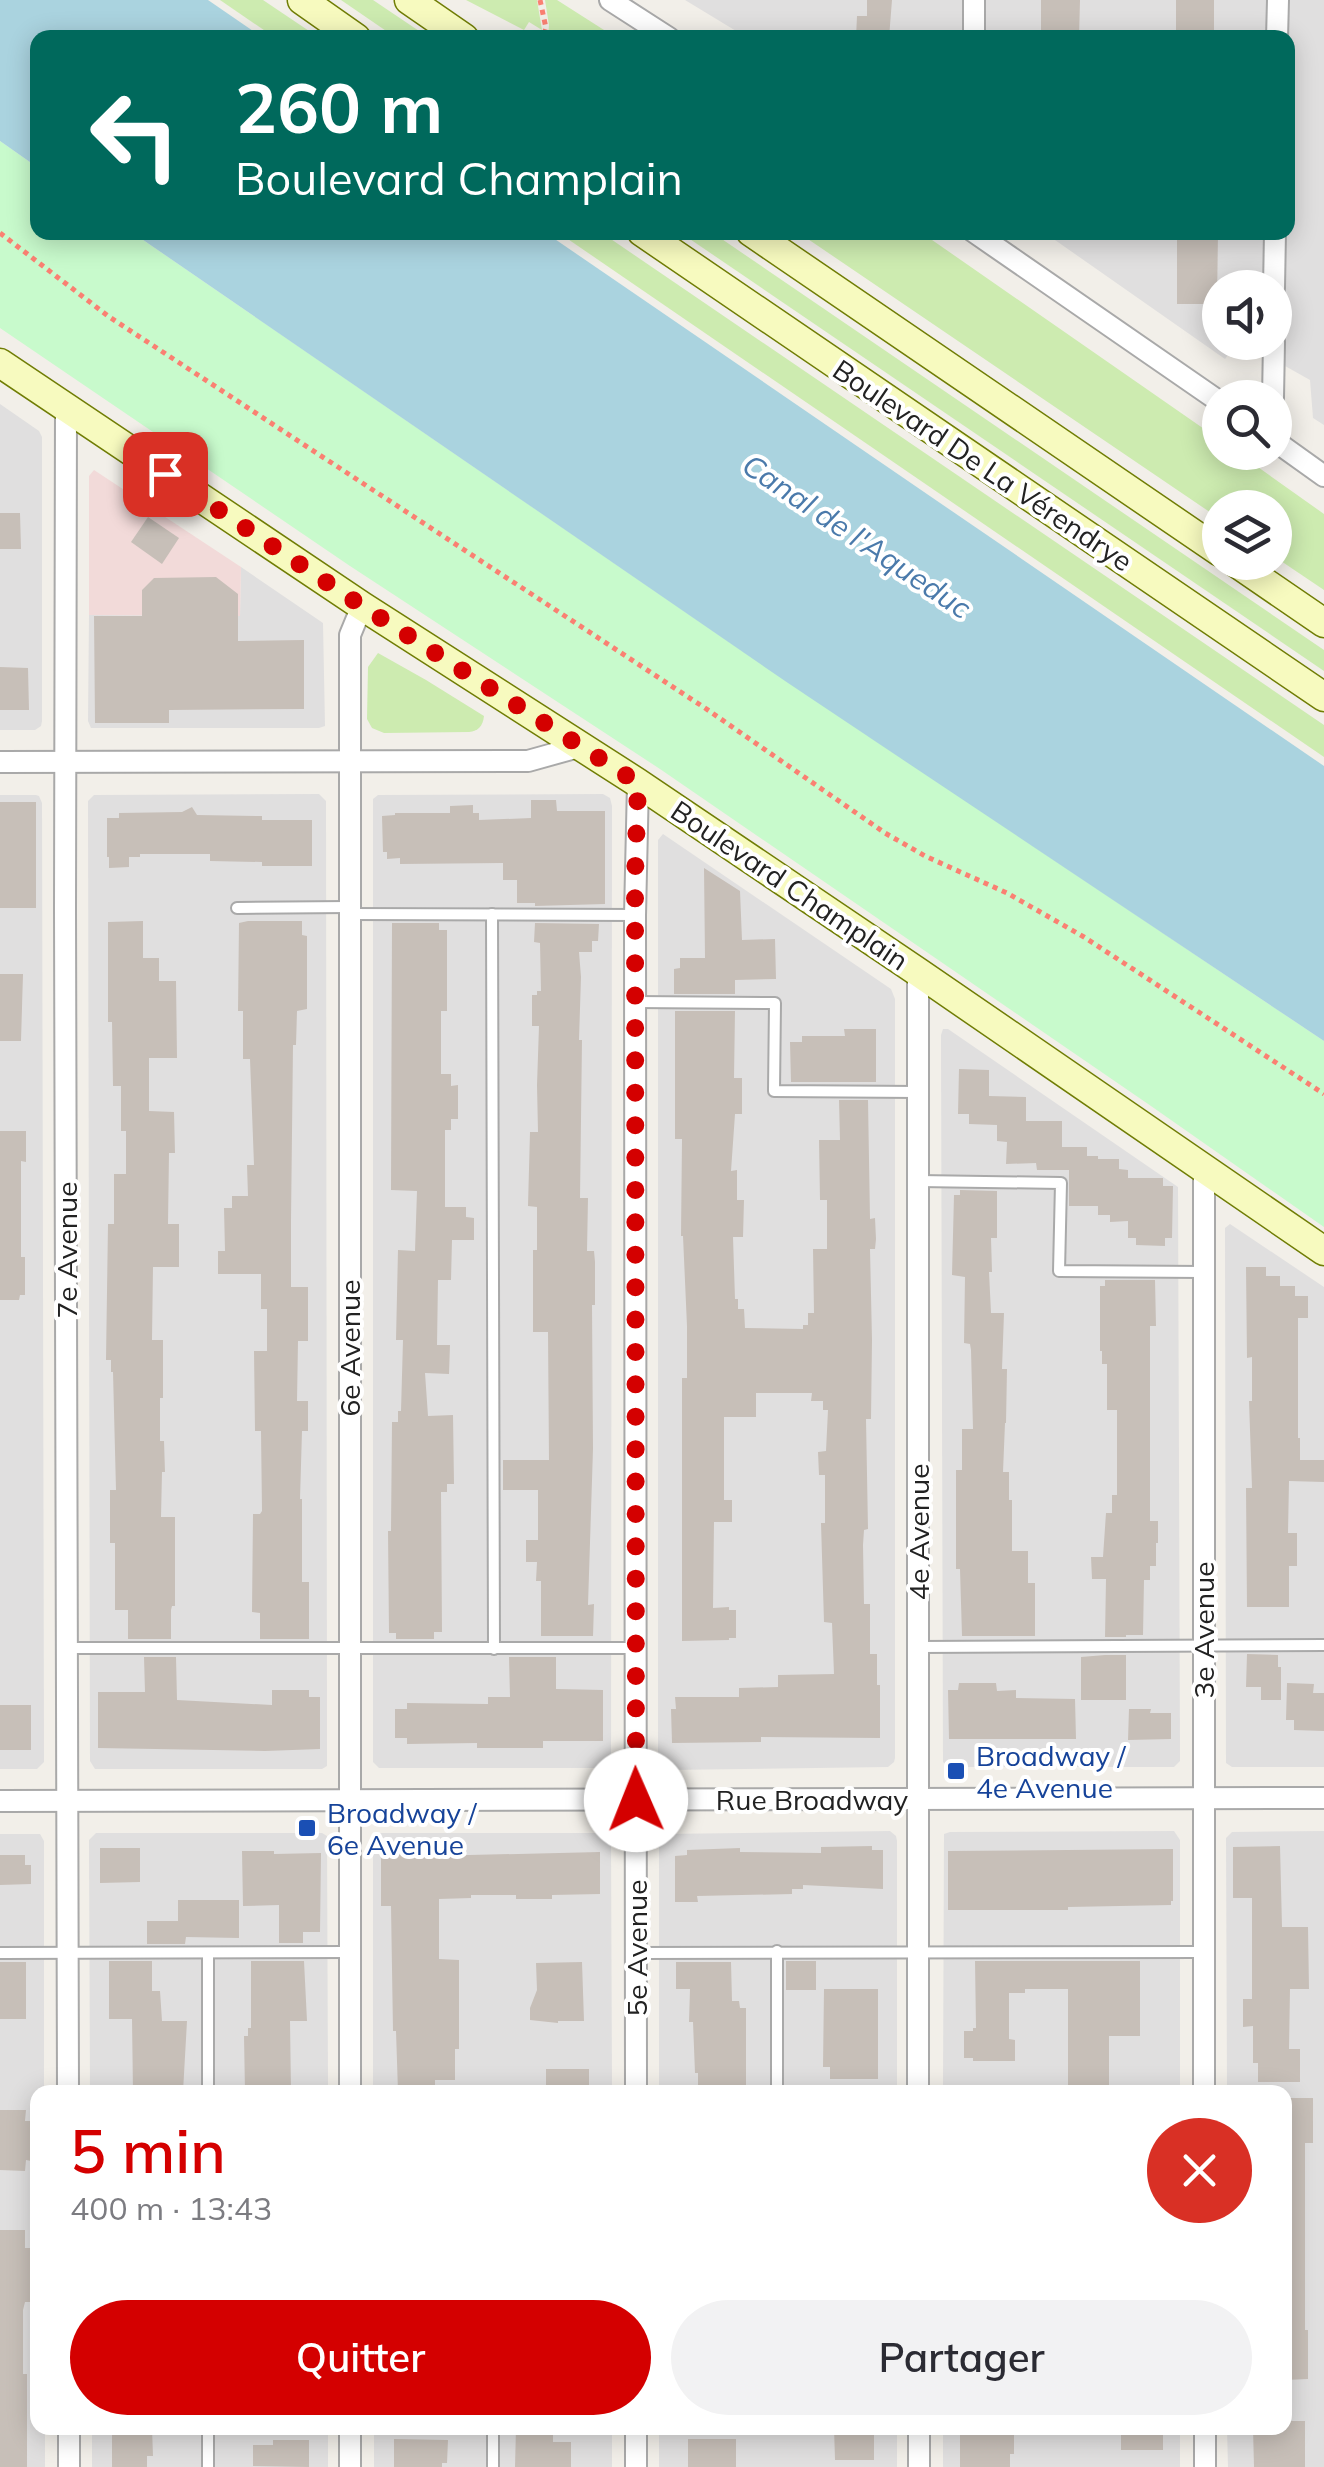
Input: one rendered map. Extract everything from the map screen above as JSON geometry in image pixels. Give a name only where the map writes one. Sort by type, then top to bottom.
[{"type":"main road","points":[[302,0],[345,30]]},
{"type":"main road","points":[[409,0],[452,30]]},
{"type":"main road","name":"Boulevard De La Vérendrye","points":[[654,240],[1324,698]]},
{"type":"main road","points":[[763,240],[1202,540]]},
{"type":"main road","name":"Boulevard Champlain","points":[[0,363],[362,606],[638,783],[1324,1251]]},
{"type":"main road","points":[[1261,580],[1324,623]]},
{"type":"street","points":[[610,0],[657,30]]},
{"type":"street","points":[[974,0],[974,30]]},
{"type":"street","points":[[1277,30],[1278,0]]},
{"type":"street","points":[[986,240],[1202,390]]},
{"type":"street","points":[[1274,270],[1275,240]]},
{"type":"street","name":"7e Avenue","points":[[66,408],[68,2085]]},
{"type":"street","points":[[1292,453],[1324,476]]},
{"type":"street","name":"6e Avenue","points":[[350,2085],[350,634],[362,606]]},
{"type":"street","points":[[0,762],[528,761],[582,746]]},
{"type":"street","name":"5e Avenue","points":[[636,2085],[638,783]]},
{"type":"street","name":"4e Avenue","points":[[918,972],[918,2085]]},
{"type":"street","name":"3e Avenue","points":[[1204,1168],[1204,2085]]},
{"type":"street","name":"Rue Broadway","points":[[0,1801],[1324,1798]]},
{"type":"street","points":[[68,2435],[69,2467]]},
{"type":"street","points":[[350,2435],[350,2467]]},
{"type":"street","points":[[636,2435],[636,2467]]},
{"type":"street","points":[[919,2435],[919,2467]]},
{"type":"street","points":[[1205,2435],[1205,2467]]},
{"type":"lane","points":[[237,908],[635,915]]},
{"type":"lane","points":[[492,914],[494,1649]]},
{"type":"lane","points":[[635,1002],[774,1003],[774,1091],[918,1092]]},
{"type":"lane","points":[[918,1182],[1061,1183],[1059,1271],[1202,1272]]},
{"type":"lane","points":[[918,1648],[1324,1645]]},
{"type":"lane","points":[[67,1648],[636,1648]]},
{"type":"lane","points":[[0,1952],[350,1952]]},
{"type":"lane","points":[[777,2085],[778,1952]]},
{"type":"lane","points":[[636,1953],[1204,1952]]},
{"type":"lane","points":[[208,1954],[208,2085]]},
{"type":"lane","points":[[208,2435],[208,2467]]},
{"type":"lane","points":[[493,2435],[493,2467]]},
{"type":"path","points":[[540,0],[546,30]]},
{"type":"path","points":[[0,232],[108,316],[705,708],[885,833],[1068,928],[1324,1094]]},
{"type":"shaded area","points":[[685,0],[1324,0],[1324,425],[1313,418],[1310,380],[1274,360],[1292,360],[1292,270],[1202,270],[1202,343],[1055,240],[1295,240],[1295,30],[734,30]]},
{"type":"shaded area","points":[[0,404],[42,437],[42,721],[35,730],[0,730]]},
{"type":"shaded area","points":[[94,470],[241,567],[240,616],[89,615],[89,476]]},
{"type":"shaded area","points":[[241,567],[323,623],[325,726],[91,728],[89,615],[240,616]]},
{"type":"shaded area","points":[[319,794],[326,801],[327,1766],[95,1769],[90,1761],[88,801],[94,795]]},
{"type":"shaded area","points":[[603,794],[610,798],[612,806],[611,1765],[379,1768],[373,1762],[373,799],[378,795]]},
{"type":"shaded area","points":[[0,795],[36,795],[42,803],[44,1762],[37,1769],[0,1769]]},
{"type":"shaded area","points":[[663,834],[891,989],[895,999],[895,1758],[888,1767],[667,1770],[658,1761],[658,840]]},
{"type":"shaded area","points":[[943,1029],[1178,1187],[1180,1761],[1174,1767],[949,1767],[943,1762]]},
{"type":"shaded area","points":[[1230,1224],[1324,1287],[1324,1767],[1232,1767],[1226,1763],[1225,1228]]},
{"type":"shaded area","points":[[890,1831],[896,1836],[897,2085],[659,2085],[661,1834]]},
{"type":"shaded area","points":[[1174,1831],[1180,1840],[1180,2085],[943,2085],[944,1834]]},
{"type":"shaded area","points":[[1324,1831],[1324,2467],[1228,2467],[1227,2435],[1292,2435],[1292,2085],[1227,2085],[1226,1838],[1232,1832]]},
{"type":"shaded area","points":[[96,1833],[327,1836],[328,2085],[90,2085],[89,1840]]},
{"type":"shaded area","points":[[0,1834],[40,1834],[44,1841],[44,2085],[30,2085],[30,2435],[45,2435],[45,2467],[0,2467]]},
{"type":"shaded area","points":[[375,1834],[609,1835],[612,2085],[373,2085]]},
{"type":"shaded area","points":[[92,2435],[328,2435],[328,2467],[92,2467]]},
{"type":"shaded area","points":[[374,2435],[612,2435],[612,2467],[374,2467]]},
{"type":"shaded area","points":[[659,2435],[897,2435],[897,2467],[659,2467]]},
{"type":"shaded area","points":[[943,2435],[1180,2435],[1180,2467],[943,2467]]},
{"type":"green space","points":[[220,0],[263,0],[308,30],[264,30]]},
{"type":"green space","points":[[341,0],[373,0],[418,30],[385,30]]},
{"type":"green space","points":[[466,0],[537,0],[542,30],[529,22],[524,30]]},
{"type":"green space","points":[[545,0],[557,0],[604,30],[549,30]]},
{"type":"green space","points":[[0,141],[30,162],[30,240],[143,240],[732,644],[1324,1041],[1324,1227],[660,769],[350,566],[0,328]]},
{"type":"green space","points":[[569,240],[612,240],[1324,725],[1324,757]]},
{"type":"green space","points":[[691,240],[723,240],[1202,567],[1202,580],[1221,580],[1324,650],[1324,671]]},
{"type":"green space","points":[[809,240],[932,240],[1202,427],[1202,470],[1262,470],[1290,490],[1202,490],[1202,507]]},
{"type":"green space","points":[[1292,491],[1324,514],[1324,590],[1292,568]]},
{"type":"green space","points":[[378,653],[484,716],[481,725],[469,732],[384,733],[372,728],[367,719],[368,667]]},
{"type":"water","points":[[0,0],[208,0],[252,30],[30,30],[30,162],[0,141]]},
{"type":"water","name":"Canal de l'Aqueduc","points":[[143,240],[556,240],[1324,766],[1324,1041],[788,683]]},
{"type":"building","points":[[867,0],[892,0],[890,30],[856,30],[857,16],[867,16]]},
{"type":"building","points":[[1041,0],[1080,0],[1079,30],[1041,30]]},
{"type":"building","points":[[1176,0],[1214,0],[1214,30],[1176,30]]},
{"type":"building","points":[[1177,240],[1218,240],[1217,270],[1202,270],[1202,304],[1177,304]]},
{"type":"building","points":[[0,513],[20,513],[21,549],[0,549]]},
{"type":"building","points":[[148,517],[179,538],[162,564],[131,542]]},
{"type":"building","points":[[216,577],[238,594],[238,641],[304,640],[304,709],[169,710],[169,723],[95,723],[94,616],[142,616],[142,590],[154,578]]},
{"type":"building","points":[[0,667],[28,668],[29,710],[0,710]]},
{"type":"building","points":[[531,800],[556,800],[557,811],[605,811],[605,904],[517,903],[517,880],[503,880],[503,863],[400,864],[400,858],[387,859],[387,852],[383,852],[382,816],[450,813],[450,806],[473,805],[479,820],[531,818]]},
{"type":"building","points":[[0,802],[36,802],[36,908],[0,908]]},
{"type":"building","points":[[192,807],[197,815],[312,820],[312,866],[210,861],[210,854],[140,854],[129,857],[129,867],[109,868],[107,818],[119,818],[119,813],[182,812]]},
{"type":"building","points":[[704,868],[740,891],[742,940],[775,939],[776,979],[735,980],[735,994],[674,994],[674,969],[680,968],[680,958],[705,958]]},
{"type":"building","points":[[143,921],[143,958],[159,958],[159,981],[176,981],[177,1058],[149,1058],[149,1111],[174,1112],[175,1153],[169,1153],[168,1224],[179,1224],[179,1267],[153,1267],[152,1340],[163,1340],[160,1441],[164,1441],[165,1472],[161,1517],[175,1517],[171,1639],[128,1639],[128,1610],[115,1610],[115,1543],[110,1543],[110,1490],[116,1490],[113,1372],[111,1360],[106,1360],[108,1224],[114,1224],[114,1174],[126,1174],[126,1131],[121,1131],[121,1086],[113,1086],[112,1022],[108,1022],[108,922]]},
{"type":"building","points":[[302,921],[302,935],[307,936],[307,1009],[297,1011],[293,1045],[291,1287],[308,1287],[308,1341],[298,1341],[297,1401],[308,1401],[308,1431],[302,1431],[300,1499],[302,1582],[309,1582],[309,1639],[260,1639],[260,1613],[252,1612],[253,1514],[262,1511],[254,1351],[267,1351],[267,1309],[261,1309],[261,1274],[218,1274],[218,1251],[225,1251],[224,1208],[232,1208],[232,1196],[248,1196],[247,1165],[254,1165],[250,1059],[243,1059],[243,1011],[238,1011],[239,923]]},
{"type":"building","points":[[392,923],[439,923],[439,930],[447,930],[447,1011],[441,1011],[441,1074],[451,1074],[451,1086],[458,1085],[458,1119],[451,1119],[451,1130],[445,1130],[445,1207],[466,1207],[466,1217],[474,1218],[474,1240],[452,1240],[451,1280],[438,1280],[437,1345],[450,1345],[449,1374],[425,1373],[428,1416],[453,1415],[454,1484],[447,1484],[447,1492],[441,1492],[442,1632],[434,1632],[434,1639],[396,1639],[396,1633],[389,1633],[392,1422],[398,1422],[401,1411],[403,1340],[396,1340],[398,1250],[415,1251],[417,1191],[391,1190]]},
{"type":"building","points":[[535,923],[599,924],[598,941],[592,941],[592,952],[579,952],[580,1198],[588,1198],[587,1251],[594,1251],[595,1262],[588,1605],[594,1604],[593,1636],[541,1636],[541,1581],[536,1581],[537,1562],[526,1562],[526,1540],[538,1540],[538,1490],[503,1490],[503,1460],[549,1460],[548,1332],[533,1332],[537,1207],[528,1206],[530,1132],[538,1132],[539,1026],[532,1026],[532,995],[541,991],[540,943],[534,942]]},
{"type":"building","points":[[0,974],[23,974],[21,1041],[0,1041]]},
{"type":"building","points":[[675,1011],[735,1011],[734,1078],[742,1078],[742,1114],[735,1114],[731,1171],[737,1170],[737,1200],[744,1200],[743,1237],[733,1237],[735,1299],[738,1309],[744,1309],[745,1328],[803,1329],[803,1325],[808,1325],[808,1313],[814,1313],[813,1249],[827,1249],[827,1200],[820,1200],[819,1140],[840,1140],[839,1100],[868,1100],[870,1219],[875,1218],[876,1239],[875,1249],[870,1249],[871,1419],[866,1419],[868,1529],[864,1530],[863,1545],[864,1604],[870,1604],[870,1654],[877,1654],[880,1738],[761,1737],[761,1742],[672,1743],[671,1709],[676,1709],[675,1697],[739,1697],[739,1688],[778,1687],[778,1675],[834,1674],[832,1623],[824,1622],[821,1523],[825,1523],[825,1475],[819,1475],[818,1452],[826,1451],[828,1410],[823,1410],[823,1401],[811,1401],[812,1393],[756,1393],[756,1417],[724,1417],[724,1500],[732,1500],[732,1522],[714,1522],[713,1608],[736,1610],[736,1638],[682,1641],[682,1378],[687,1378],[687,1326],[681,1236],[682,1139],[675,1139]]},
{"type":"building","points":[[844,1029],[876,1029],[876,1082],[791,1082],[790,1042],[802,1042],[802,1036],[845,1036]]},
{"type":"building","points":[[959,1069],[989,1070],[989,1096],[1026,1097],[1026,1121],[1062,1121],[1062,1147],[1087,1147],[1087,1156],[1119,1159],[1119,1169],[1128,1170],[1128,1178],[1163,1178],[1163,1186],[1173,1186],[1172,1238],[1165,1238],[1165,1246],[1136,1245],[1136,1238],[1128,1238],[1128,1221],[1110,1222],[1110,1215],[1098,1215],[1098,1206],[1069,1206],[1069,1170],[1037,1170],[1036,1163],[1006,1164],[1007,1142],[997,1141],[997,1125],[969,1124],[969,1114],[958,1114]]},
{"type":"building","points":[[0,1131],[26,1131],[26,1162],[21,1161],[25,1295],[20,1295],[19,1300],[0,1300]]},
{"type":"building","points":[[960,1190],[997,1191],[997,1238],[991,1238],[989,1272],[991,1313],[1004,1313],[1002,1369],[1007,1369],[1003,1472],[1009,1472],[1012,1551],[1028,1551],[1028,1583],[1035,1583],[1035,1636],[962,1636],[960,1569],[956,1569],[956,1470],[962,1470],[962,1429],[973,1429],[971,1350],[970,1344],[964,1343],[965,1277],[952,1275],[954,1195],[960,1195]]},
{"type":"building","points":[[1246,1267],[1266,1267],[1266,1276],[1280,1276],[1280,1286],[1295,1286],[1295,1296],[1308,1296],[1308,1318],[1298,1318],[1298,1438],[1300,1460],[1324,1460],[1324,1482],[1289,1481],[1288,1533],[1297,1533],[1297,1566],[1289,1566],[1289,1607],[1247,1607],[1246,1488],[1252,1488],[1252,1357],[1247,1358]]},
{"type":"building","points":[[1105,1280],[1155,1280],[1156,1326],[1150,1326],[1150,1521],[1158,1521],[1158,1543],[1156,1566],[1150,1566],[1150,1580],[1144,1580],[1143,1635],[1126,1637],[1105,1637],[1106,1579],[1092,1579],[1091,1557],[1103,1557],[1106,1513],[1112,1513],[1112,1495],[1117,1495],[1117,1410],[1107,1410],[1107,1364],[1102,1364],[1100,1351],[1100,1286],[1105,1286]]},
{"type":"building","points":[[1247,1654],[1278,1655],[1281,1700],[1261,1700],[1261,1687],[1246,1687]]},
{"type":"building","points":[[1126,1655],[1126,1700],[1081,1700],[1081,1657]]},
{"type":"building","points":[[144,1657],[176,1657],[177,1700],[272,1705],[272,1690],[309,1690],[309,1697],[320,1697],[320,1749],[98,1748],[98,1692],[145,1692]]},
{"type":"building","points":[[509,1657],[556,1657],[556,1689],[603,1690],[603,1741],[543,1741],[543,1748],[477,1748],[477,1743],[407,1744],[407,1738],[395,1738],[395,1709],[407,1709],[407,1703],[488,1704],[488,1697],[510,1697]]},
{"type":"building","points":[[959,1683],[996,1683],[997,1691],[1016,1690],[1016,1698],[1075,1699],[1076,1739],[949,1739],[948,1690],[958,1690]]},
{"type":"building","points":[[1287,1683],[1314,1684],[1313,1693],[1324,1693],[1324,1731],[1294,1730],[1294,1720],[1286,1720]]},
{"type":"building","points":[[0,1705],[31,1705],[31,1750],[0,1750]]},
{"type":"building","points":[[1129,1709],[1171,1713],[1171,1739],[1128,1740]]},
{"type":"building","points":[[872,1846],[872,1850],[883,1850],[883,1889],[803,1885],[803,1889],[792,1889],[792,1894],[697,1896],[698,1902],[675,1902],[675,1856],[687,1855],[687,1850],[740,1848],[740,1852],[821,1853],[821,1847]]},
{"type":"building","points":[[1280,1846],[1282,1927],[1308,1927],[1309,1989],[1290,1989],[1289,2049],[1300,2049],[1300,2082],[1258,2082],[1258,2063],[1253,2063],[1253,2026],[1243,2027],[1243,1999],[1252,1999],[1252,1898],[1233,1898],[1233,1847]]},
{"type":"building","points":[[100,1848],[140,1848],[140,1882],[100,1883]]},
{"type":"building","points":[[1173,1849],[1171,1905],[948,1910],[948,1851]]},
{"type":"building","points":[[242,1851],[321,1853],[320,1932],[303,1932],[303,1943],[279,1943],[279,1905],[243,1906]]},
{"type":"building","points":[[381,1852],[428,1852],[428,1856],[600,1852],[600,1894],[552,1895],[552,1899],[471,1895],[439,1899],[439,1959],[459,1960],[459,2049],[455,2049],[455,2080],[435,2080],[435,2085],[398,2085],[391,1906],[381,1906]]},
{"type":"building","points":[[0,1855],[25,1855],[25,1865],[31,1865],[31,1884],[0,1885]]},
{"type":"building","points":[[178,1900],[239,1900],[239,1938],[186,1937],[185,1944],[147,1944],[147,1921],[178,1921]]},
{"type":"building","points":[[109,1961],[152,1961],[152,1991],[160,1991],[162,2021],[187,2021],[183,2085],[133,2085],[132,2019],[109,2019]]},
{"type":"building","points":[[251,1961],[304,1961],[307,2021],[290,2021],[291,2085],[245,2085],[244,2036],[248,2036]]},
{"type":"building","points":[[786,1961],[816,1961],[816,1990],[786,1990]]},
{"type":"building","points":[[975,1961],[1140,1961],[1140,2036],[1109,2036],[1109,2085],[1068,2085],[1068,1989],[1009,1993],[1009,2039],[1015,2040],[1015,2061],[964,2058],[964,2031],[976,2028]]},
{"type":"building","points":[[0,1962],[26,1962],[26,2019],[0,2019]]},
{"type":"building","points":[[582,1962],[584,2021],[530,2020],[537,1990],[536,1963]]},
{"type":"building","points":[[676,1962],[731,1962],[732,2001],[739,2001],[740,2008],[746,2008],[746,2085],[698,2085],[693,2022],[689,2022],[690,1989],[676,1989]]},
{"type":"building","points":[[824,1989],[878,1989],[878,2079],[830,2079],[830,2067],[823,2067]]},
{"type":"building","points":[[546,2069],[589,2069],[589,2085],[546,2085]]},
{"type":"building","points":[[1292,2098],[1313,2098],[1313,2143],[1305,2143],[1308,2379],[1292,2380]]},
{"type":"building","points":[[0,2110],[26,2110],[25,2121],[30,2121],[30,2161],[26,2160],[25,2171],[0,2170]]},
{"type":"building","points":[[0,2230],[25,2230],[25,2248],[30,2248],[30,2302],[25,2302],[23,2310],[27,2467],[0,2467]]},
{"type":"building","points":[[1292,2421],[1305,2421],[1305,2467],[1254,2467],[1253,2435],[1292,2435]]},
{"type":"building","points":[[112,2435],[152,2435],[153,2456],[147,2456],[147,2467],[112,2467]]},
{"type":"building","points":[[516,2435],[553,2435],[553,2442],[571,2442],[571,2467],[515,2467]]},
{"type":"building","points":[[834,2435],[874,2435],[874,2460],[835,2460]]},
{"type":"building","points":[[960,2435],[1014,2435],[1010,2467],[960,2467]]},
{"type":"building","points":[[1121,2435],[1163,2435],[1163,2450],[1121,2450]]},
{"type":"building","points":[[394,2439],[448,2440],[447,2463],[442,2463],[442,2467],[394,2467]]},
{"type":"building","points":[[688,2439],[736,2439],[736,2467],[688,2467]]},
{"type":"building","points":[[273,2440],[309,2440],[309,2467],[253,2466],[253,2445],[273,2445]]},
{"type":"place","name":"Broadway / 4e Avenue","points":[[956,1771]]},
{"type":"place","name":"Broadway / 6e Avenue","points":[[307,1828]]},
{"type":"route","points":[[165,474],[638,783],[636,1800]]}]
